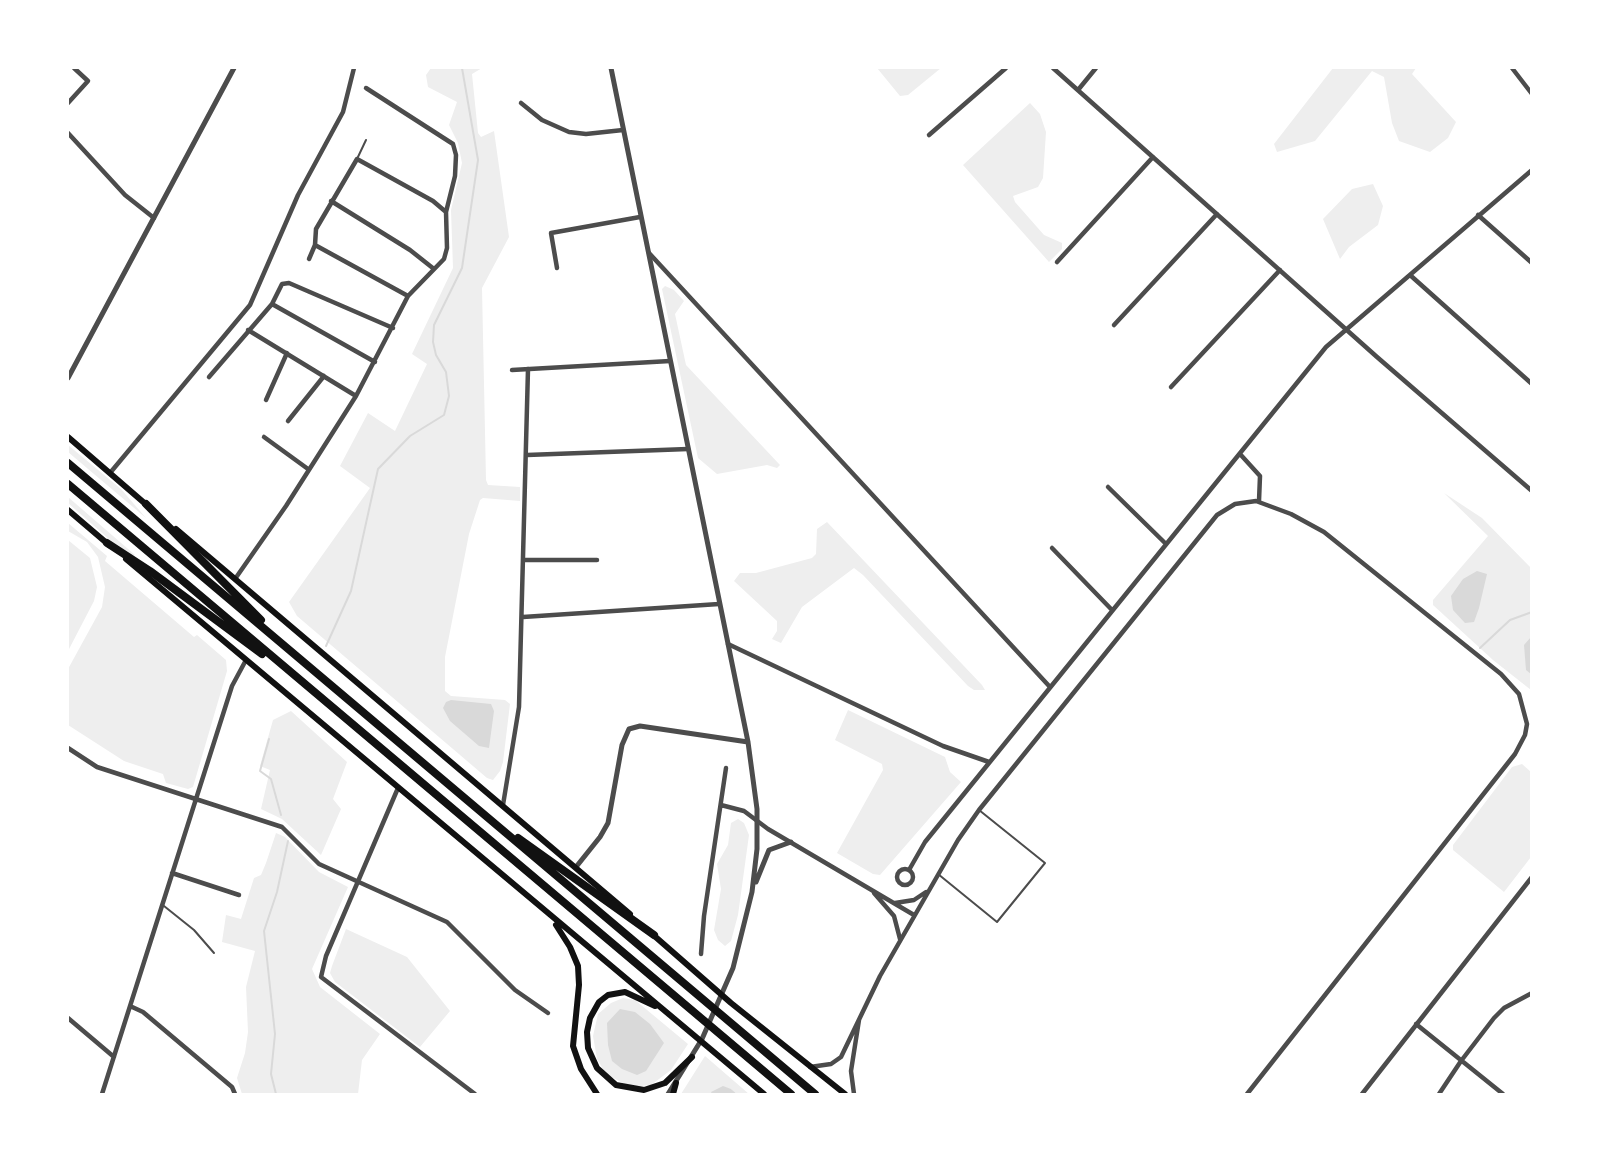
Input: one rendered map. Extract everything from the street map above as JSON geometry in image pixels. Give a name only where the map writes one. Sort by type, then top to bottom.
[{"type":"highway","points":[[68,463],[815,1095]]},
{"type":"highway","points":[[68,484],[791,1095]]},
{"type":"highway","points":[[146,504],[288,649]]},
{"type":"highway","points":[[107,543],[150,571],[243,642],[291,672]]},
{"type":"highway","points":[[488,818],[540,852],[654,935]]},
{"type":"main road","points":[[68,437],[845,1095]]},
{"type":"main road","points":[[68,510],[764,1095]]},
{"type":"main road","points":[[550,917],[570,947],[578,966],[579,985],[573,1046],[578,1064],[597,1095]]},
{"type":"main road","points":[[669,1013],[629,993],[621,992],[605,997],[594,1009],[587,1027],[588,1048],[594,1063],[604,1076],[616,1085],[644,1090],[665,1083],[693,1056]]},
{"type":"main road","points":[[747,1079],[758,1095]]},
{"type":"main road","points":[[673,1095],[676,1083]]},
{"type":"street","points":[[68,103],[88,81],[74,68]]},
{"type":"street","points":[[68,378],[234,68]]},
{"type":"street","points":[[110,473],[250,305],[298,195],[343,112],[354,68]]},
{"type":"street","points":[[611,68],[748,742],[758,821],[752,892],[745,931],[730,979],[693,1056],[668,1095]]},
{"type":"street","points":[[929,135],[1006,68]]},
{"type":"street","points":[[1053,68],[1532,491]]},
{"type":"street","points":[[1078,90],[1096,68]]},
{"type":"street","points":[[1512,68],[1532,94]]},
{"type":"street","points":[[235,579],[286,506],[356,396],[408,296],[444,259],[447,248],[446,212],[455,176],[456,154],[453,144],[366,88]]},
{"type":"street","points":[[521,103],[542,120],[569,132],[586,134],[623,129]]},
{"type":"street","points":[[68,133],[125,195],[154,218]]},
{"type":"street","points":[[1057,262],[1153,157]]},
{"type":"street","points":[[309,259],[315,245],[316,229],[357,159],[433,201],[446,212]]},
{"type":"street","points":[[909,870],[925,842],[1326,347],[1532,170]]},
{"type":"street","points":[[331,201],[410,250],[434,269]]},
{"type":"street","points":[[1114,325],[1217,214]]},
{"type":"street","points":[[1479,215],[1532,262]]},
{"type":"street","points":[[557,268],[551,233],[640,217]]},
{"type":"street","points":[[315,245],[408,296]]},
{"type":"street","points":[[649,253],[1050,687]]},
{"type":"street","points":[[1171,387],[1280,270]]},
{"type":"street","points":[[1410,275],[1532,384]]},
{"type":"street","points":[[209,377],[272,304],[282,284],[289,283],[393,328]]},
{"type":"street","points":[[272,304],[375,362]]},
{"type":"street","points":[[248,330],[356,396]]},
{"type":"street","points":[[266,400],[287,354]]},
{"type":"street","points":[[512,369],[670,361]]},
{"type":"street","points":[[503,805],[519,707],[528,369]]},
{"type":"street","points":[[288,421],[324,376]]},
{"type":"street","points":[[264,437],[308,469]]},
{"type":"street","points":[[527,455],[688,449]]},
{"type":"street","points":[[1240,454],[1260,476],[1259,501]]},
{"type":"street","points":[[1108,487],[1166,543]]},
{"type":"street","points":[[810,1066],[827,1065],[839,1059],[860,1014],[914,915],[979,810],[1217,515],[1235,504],[1259,501],[1298,517],[1324,532],[1501,674],[1519,694],[1529,727],[1515,754],[1247,1095]]},
{"type":"street","points":[[1052,548],[1112,610]]},
{"type":"street","points":[[524,560],[597,560]]},
{"type":"street","points":[[523,617],[719,604]]},
{"type":"street","points":[[728,644],[943,746],[989,762]]},
{"type":"street","points":[[102,1095],[232,686],[246,660]]},
{"type":"street","points":[[576,867],[597,842],[608,823],[622,745],[629,729],[640,726],[748,742]]},
{"type":"street","points":[[68,748],[97,767],[282,827],[319,864],[447,922],[515,990],[548,1013]]},
{"type":"street","points":[[701,954],[704,916],[726,768]]},
{"type":"street","points":[[398,788],[323,962],[321,977],[475,1095]]},
{"type":"street","points":[[721,805],[744,811],[791,842],[914,915]]},
{"type":"street","points":[[752,892],[769,850],[791,842]]},
{"type":"street","points":[[172,873],[239,895]]},
{"type":"street","points":[[1362,1095],[1532,877]]},
{"type":"street","points":[[870,889],[894,916],[899,926],[899,942]]},
{"type":"street","points":[[894,903],[914,900],[928,891]]},
{"type":"street","points":[[1439,1095],[1461,1061],[1504,1008],[1532,993]]},
{"type":"street","points":[[130,1006],[143,1012],[232,1087],[235,1095]]},
{"type":"street","points":[[854,1095],[851,1071],[860,1014]]},
{"type":"street","points":[[68,1018],[114,1056]]},
{"type":"street","points":[[1416,1024],[1503,1095]]},
{"type":"lane","points":[[357,159],[366,140]]},
{"type":"lane","points":[[938,874],[997,922],[1045,862],[979,810]]},
{"type":"lane","points":[[162,904],[194,930],[214,953]]},
{"type":"shaded area","points":[[431,68],[482,68],[472,74],[478,133],[481,137],[494,131],[509,237],[482,288],[486,480],[488,485],[520,487],[520,501],[483,498],[480,500],[469,534],[445,657],[445,691],[451,696],[505,700],[510,704],[503,762],[493,780],[487,778],[297,616],[289,602],[370,488],[340,466],[368,413],[395,431],[427,364],[412,354],[453,268],[451,210],[462,163],[458,143],[449,125],[457,102],[428,87],[426,75]]},
{"type":"shaded area","points":[[877,68],[941,68],[908,95],[900,96]]},
{"type":"shaded area","points":[[1333,68],[1416,68],[1412,74],[1456,122],[1448,138],[1430,152],[1399,141],[1392,123],[1384,77],[1372,71],[1315,141],[1277,152],[1274,144]]},
{"type":"shaded area","points":[[1030,103],[1040,114],[1046,132],[1043,178],[1038,187],[1013,196],[1015,202],[1044,235],[1062,243],[1062,249],[1049,262],[963,165]]},
{"type":"shaded area","points":[[1373,184],[1383,206],[1378,225],[1349,247],[1340,259],[1323,219],[1352,189]]},
{"type":"shaded area","points":[[665,286],[674,290],[684,301],[675,314],[686,365],[780,465],[777,468],[767,465],[717,474],[698,458],[662,289]]},
{"type":"shaded area","points":[[68,445],[121,489],[146,518],[68,452]]},
{"type":"shaded area","points":[[1444,493],[1482,518],[1531,568],[1531,690],[1493,660],[1433,605],[1433,600],[1488,536]]},
{"type":"shaded area","points":[[68,497],[135,555],[133,556],[110,540],[68,503]]},
{"type":"shaded area","points":[[827,522],[985,690],[974,690],[968,686],[854,568],[802,607],[781,643],[772,639],[777,631],[777,621],[734,581],[740,573],[756,573],[812,558],[816,554],[817,529]]},
{"type":"shaded area","points":[[68,523],[107,556],[105,561],[194,637],[197,635],[226,660],[227,671],[193,787],[188,789],[166,783],[163,774],[124,761],[68,725],[68,669],[102,607],[105,587],[98,557],[87,542],[68,531]]},
{"type":"shaded area","points":[[68,540],[90,558],[97,587],[94,601],[68,651]]},
{"type":"shaded area","points":[[1477,571],[1487,574],[1474,622],[1465,623],[1453,610],[1451,596],[1463,579]]},
{"type":"shaded area","points":[[1531,637],[1531,674],[1526,670],[1524,645]]},
{"type":"shaded area","points":[[451,700],[491,704],[494,711],[489,748],[479,746],[450,721],[443,708],[446,702]]},
{"type":"shaded area","points":[[848,710],[945,757],[950,772],[961,782],[880,875],[873,874],[837,853],[883,770],[882,764],[835,740]]},
{"type":"shaded area","points":[[291,711],[347,762],[333,799],[341,809],[321,855],[282,819],[261,809],[270,770],[260,766],[273,720]]},
{"type":"shaded area","points":[[1522,764],[1531,772],[1531,857],[1504,892],[1453,850],[1453,845],[1512,767]]},
{"type":"shaded area","points":[[738,819],[744,823],[749,835],[738,915],[731,941],[725,946],[718,940],[714,930],[721,889],[717,864],[728,845],[731,823]]},
{"type":"shaded area","points":[[276,833],[285,837],[319,872],[348,887],[312,969],[320,987],[380,1034],[362,1060],[358,1094],[242,1094],[237,1078],[245,1053],[248,1032],[246,987],[255,951],[222,942],[226,915],[241,919],[254,878],[261,875]]},
{"type":"shaded area","points":[[346,929],[407,957],[450,1011],[420,1047],[335,982],[330,973]]},
{"type":"shaded area","points":[[623,998],[635,1000],[688,1044],[671,1070],[651,1085],[630,1087],[606,1074],[597,1059],[593,1036],[598,1014],[611,1003]]},
{"type":"shaded area","points":[[620,1009],[635,1012],[650,1024],[664,1043],[646,1071],[637,1075],[622,1069],[612,1061],[608,1045],[607,1023]]},
{"type":"shaded area","points":[[705,1056],[749,1094],[737,1094],[731,1089],[712,1092],[712,1094],[681,1094]]},
{"type":"shaded area","points":[[723,1086],[737,1094],[712,1094],[711,1092]]},
{"type":"waterway","points":[[326,646],[351,591],[378,469],[410,436],[444,415],[449,396],[446,372],[436,355],[433,342],[434,325],[462,268],[478,160],[462,68]]},
{"type":"waterway","points":[[1480,648],[1510,620],[1532,612]]},
{"type":"waterway","points":[[269,739],[260,771],[271,779],[281,815]]},
{"type":"waterway","points":[[276,1094],[271,1074],[275,1034],[264,931],[277,892],[288,841]]}]
